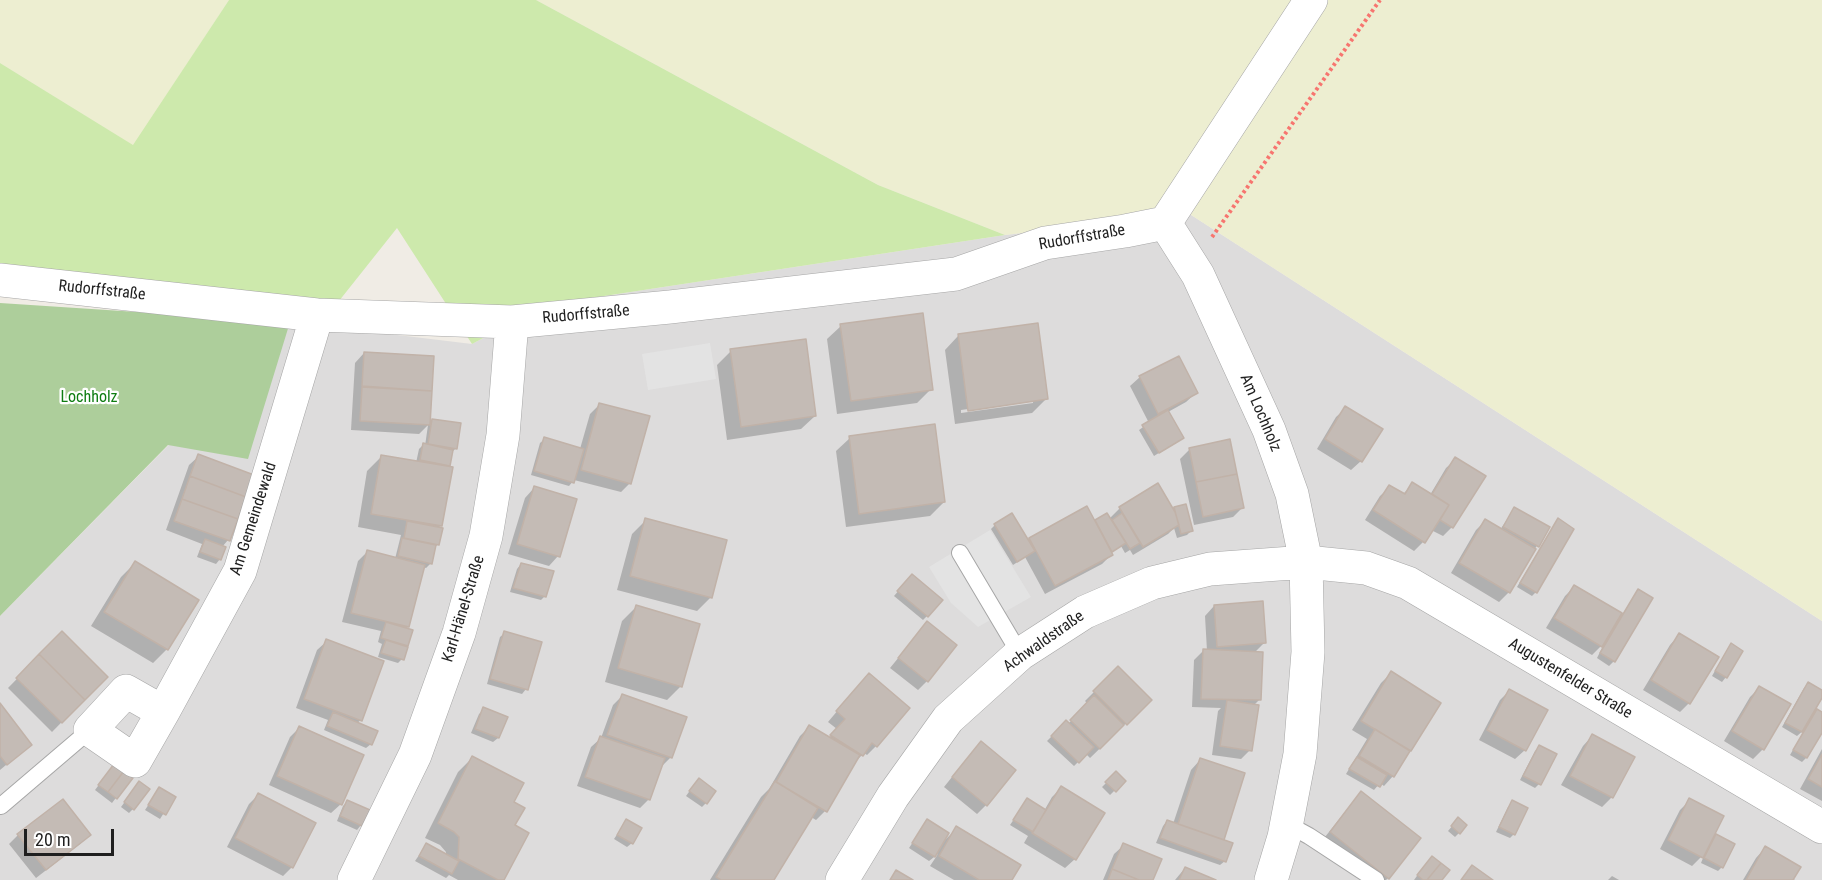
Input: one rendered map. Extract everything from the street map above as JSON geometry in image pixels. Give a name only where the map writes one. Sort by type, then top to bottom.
[{"type":"street","points":[[1166,223],[1311,0]]},
{"type":"street","name":"Am Lochholz","points":[[1166,223],[1198,275],[1269,430],[1292,494],[1306,562],[1308,652],[1300,754],[1287,824],[1271,880]]},
{"type":"street","name":"Rudorffstraße","points":[[0,280],[317,315],[512,322],[670,307],[956,274],[1045,243],[1166,223]]},
{"type":"street","name":"Am Gemeindewald","points":[[90,730],[135,761],[163,712],[240,571],[317,315]]},
{"type":"street","name":"Karl-Hänel-Straße","points":[[354,880],[415,755],[462,622],[486,536],[503,435],[512,322]]},
{"type":"street","name":"Achwaldstraße","points":[[842,880],[893,796],[948,719],[1020,654],[1085,612],[1152,583],[1210,569],[1306,562]]},
{"type":"street","name":"Augustenfelder Straße","points":[[1306,562],[1366,568],[1408,583],[1822,827]]},
{"type":"street","points":[[90,730],[126,691],[163,712]]},
{"type":"lane","points":[[960,553],[1020,654]]},
{"type":"lane","points":[[1,806],[90,730]]},
{"type":"lane","points":[[1287,824],[1376,880]]},
{"type":"path","points":[[1192,266],[1380,0]]},
{"type":"shaded area","points":[[1188,213],[1822,621],[1822,880],[0,880],[0,616],[290,322],[472,344],[545,305],[1005,235]]},
{"type":"shaded area","points":[[710,343],[716,379],[648,390],[642,354]]},
{"type":"shaded area","points":[[990,530],[1031,597],[978,627],[951,603],[929,567]]},
{"type":"green space","points":[[0,0],[229,0],[134,146],[0,63]]},
{"type":"green space","points":[[229,0],[536,0],[878,185],[1005,235],[545,305],[472,344],[397,228],[335,306],[0,265],[0,63],[133,145]]},
{"type":"green space","points":[[536,0],[1822,0],[1822,621],[1188,213],[1005,235],[878,185]]},
{"type":"green space","name":"Lochholz","points":[[0,303],[290,322],[248,459],[168,445],[0,616]]},
{"type":"building","points":[[923,313],[933,390],[851,401],[840,324]]},
{"type":"building","points":[[1038,323],[1048,399],[968,411],[958,334]]},
{"type":"building","points":[[806,339],[816,416],[741,427],[730,349]]},
{"type":"building","points":[[364,352],[434,356],[432,391],[362,386]]},
{"type":"building","points":[[1179,356],[1198,393],[1158,414],[1139,376]]},
{"type":"building","points":[[362,387],[432,391],[430,425],[360,421]]},
{"type":"building","points":[[599,403],[650,416],[631,484],[581,470]]},
{"type":"building","points":[[1345,406],[1383,429],[1362,462],[1325,439]]},
{"type":"building","points":[[1168,410],[1184,438],[1159,453],[1142,425]]},
{"type":"building","points":[[432,419],[461,423],[457,449],[428,444]]},
{"type":"building","points":[[935,424],[945,502],[859,514],[849,436]]},
{"type":"building","points":[[544,437],[584,449],[574,483],[534,471]]},
{"type":"building","points":[[1230,439],[1237,474],[1196,482],[1189,448]]},
{"type":"building","points":[[423,443],[453,450],[450,466],[420,460]]},
{"type":"building","points":[[198,454],[254,475],[246,497],[190,476]]},
{"type":"building","points":[[381,455],[453,467],[442,526],[371,514]]},
{"type":"building","points":[[1455,457],[1486,476],[1453,528],[1440,520],[1449,505],[1432,494]]},
{"type":"building","points":[[1237,474],[1244,508],[1203,517],[1196,482]]},
{"type":"building","points":[[190,476],[246,497],[238,519],[182,499]]},
{"type":"building","points":[[1412,482],[1449,505],[1425,543],[1373,510],[1389,485],[1405,494]]},
{"type":"building","points":[[1158,483],[1175,512],[1179,525],[1143,547],[1119,507]]},
{"type":"building","points":[[534,486],[577,499],[560,557],[517,544]]},
{"type":"building","points":[[182,499],[238,519],[230,541],[174,521]]},
{"type":"building","points":[[1186,504],[1193,531],[1181,534],[1174,507]]},
{"type":"building","points":[[1087,506],[1113,555],[1055,586],[1029,538]]},
{"type":"building","points":[[1514,507],[1550,527],[1539,547],[1503,527]]},
{"type":"building","points":[[1012,513],[1035,551],[1017,562],[994,524]]},
{"type":"building","points":[[1107,513],[1126,543],[1112,552],[1095,520]]},
{"type":"building","points":[[1122,513],[1140,543],[1130,549],[1112,520]]},
{"type":"building","points":[[645,518],[727,540],[712,598],[630,576]]},
{"type":"building","points":[[1558,518],[1574,529],[1537,593],[1520,583]]},
{"type":"building","points":[[1485,519],[1536,549],[1510,593],[1459,563]]},
{"type":"building","points":[[407,521],[443,528],[439,545],[404,538]]},
{"type":"building","points":[[402,538],[436,545],[432,564],[398,556]]},
{"type":"building","points":[[205,539],[226,547],[221,560],[200,552]]},
{"type":"building","points":[[367,550],[425,565],[409,627],[351,613]]},
{"type":"building","points":[[135,561],[199,600],[168,650],[104,612]]},
{"type":"building","points":[[521,563],[554,571],[546,597],[513,588]]},
{"type":"building","points":[[912,574],[943,600],[928,617],[897,591]]},
{"type":"building","points":[[1574,585],[1622,613],[1602,647],[1554,618]]},
{"type":"building","points":[[1638,589],[1653,598],[1615,662],[1600,653]]},
{"type":"building","points":[[1263,601],[1266,643],[1217,647],[1214,605]]},
{"type":"building","points":[[636,605],[700,624],[682,687],[618,668]]},
{"type":"building","points":[[927,621],[957,645],[928,682],[898,658]]},
{"type":"building","points":[[386,622],[413,630],[408,646],[381,638]]},
{"type":"building","points":[[62,631],[108,677],[85,700],[39,654]]},
{"type":"building","points":[[504,631],[542,642],[528,690],[490,679]]},
{"type":"building","points":[[1679,633],[1719,657],[1690,704],[1651,680]]},
{"type":"building","points":[[326,639],[384,661],[362,721],[304,699]]},
{"type":"building","points":[[386,640],[408,647],[404,660],[381,653]]},
{"type":"building","points":[[1731,643],[1743,651],[1727,678],[1715,671]]},
{"type":"building","points":[[1203,649],[1263,652],[1261,700],[1201,699]]},
{"type":"building","points":[[39,654],[85,700],[62,723],[16,678]]},
{"type":"building","points":[[1118,666],[1152,700],[1127,725],[1093,691]]},
{"type":"building","points":[[1391,671],[1441,703],[1411,751],[1361,721]]},
{"type":"building","points":[[869,673],[910,708],[877,747],[872,743],[863,756],[830,735],[845,719],[836,711]]},
{"type":"building","points":[[1808,682],[1822,690],[1822,698],[1802,732],[1785,723]]},
{"type":"building","points":[[1759,686],[1791,704],[1764,750],[1732,731]]},
{"type":"building","points":[[1509,689],[1548,710],[1526,751],[1487,730]]},
{"type":"building","points":[[622,694],[687,717],[672,758],[607,735]]},
{"type":"building","points":[[1094,695],[1124,725],[1100,749],[1070,720]]},
{"type":"building","points":[[1227,700],[1259,705],[1252,751],[1220,746]]},
{"type":"building","points":[[0,703],[32,745],[7,765],[0,756]]},
{"type":"building","points":[[483,707],[508,717],[499,738],[475,729]]},
{"type":"building","points":[[1817,709],[1822,712],[1822,733],[1807,758],[1793,750]]},
{"type":"building","points":[[333,712],[378,731],[372,745],[327,726]]},
{"type":"building","points":[[1066,720],[1094,747],[1079,763],[1051,736]]},
{"type":"building","points":[[809,725],[860,755],[827,812],[776,782]]},
{"type":"building","points":[[299,726],[364,755],[342,805],[277,776]]},
{"type":"building","points":[[1375,729],[1410,751],[1394,777],[1359,756]]},
{"type":"building","points":[[1592,734],[1635,757],[1613,798],[1570,776]]},
{"type":"building","points":[[600,736],[665,758],[650,800],[585,777]]},
{"type":"building","points":[[981,741],[1016,770],[987,806],[952,777]]},
{"type":"building","points":[[1539,745],[1557,754],[1541,785],[1523,776]]},
{"type":"building","points":[[1822,754],[1822,787],[1808,779]]},
{"type":"building","points":[[472,756],[524,783],[514,802],[525,808],[515,825],[529,833],[504,880],[498,880],[458,859],[459,837],[438,823]]},
{"type":"building","points":[[1357,757],[1387,775],[1380,787],[1349,769]]},
{"type":"building","points":[[1200,758],[1245,773],[1224,840],[1178,824]]},
{"type":"building","points":[[114,764],[124,771],[108,792],[98,785]]},
{"type":"building","points":[[124,771],[133,778],[117,799],[108,792]]},
{"type":"building","points":[[1116,771],[1126,781],[1116,792],[1105,782]]},
{"type":"building","points":[[699,778],[716,791],[707,804],[689,791]]},
{"type":"building","points":[[139,781],[150,789],[134,810],[124,802]]},
{"type":"building","points":[[775,781],[818,808],[774,880],[721,880],[716,877]]},
{"type":"building","points":[[1061,786],[1105,813],[1076,860],[1032,833]]},
{"type":"building","points":[[159,787],[176,797],[166,815],[148,805]]},
{"type":"building","points":[[1361,791],[1421,838],[1389,879],[1330,832]]},
{"type":"building","points":[[258,793],[316,823],[293,868],[235,838]]},
{"type":"building","points":[[1027,798],[1046,810],[1033,832],[1013,820]]},
{"type":"building","points":[[1689,798],[1724,816],[1703,858],[1668,840]]},
{"type":"building","points":[[63,799],[91,835],[46,870],[17,834]]},
{"type":"building","points":[[347,800],[370,810],[362,826],[340,816]]},
{"type":"building","points":[[1512,800],[1528,808],[1515,835],[1499,827]]},
{"type":"building","points":[[1458,817],[1467,825],[1460,834],[1451,826]]},
{"type":"building","points":[[626,819],[642,828],[633,844],[617,835]]},
{"type":"building","points":[[927,819],[949,833],[935,857],[912,843]]},
{"type":"building","points":[[1167,820],[1233,843],[1226,862],[1160,838]]},
{"type":"building","points":[[956,826],[1021,865],[1012,880],[979,880],[939,856]]},
{"type":"building","points":[[1716,834],[1735,844],[1723,868],[1704,858]]},
{"type":"building","points":[[426,843],[459,861],[452,874],[419,856]]},
{"type":"building","points":[[1123,843],[1162,859],[1153,880],[1139,880],[1112,869]]},
{"type":"building","points":[[1765,846],[1801,867],[1793,880],[1746,880]]},
{"type":"building","points":[[1432,856],[1441,863],[1427,880],[1423,880],[1417,875]]},
{"type":"building","points":[[1441,863],[1450,870],[1442,880],[1427,880]]},
{"type":"building","points":[[1472,865],[1493,880],[1461,880]]},
{"type":"building","points":[[1185,867],[1216,880],[1179,880]]},
{"type":"building","points":[[1112,869],[1139,880],[1108,880]]},
{"type":"building","points":[[896,870],[913,880],[890,880]]}]
